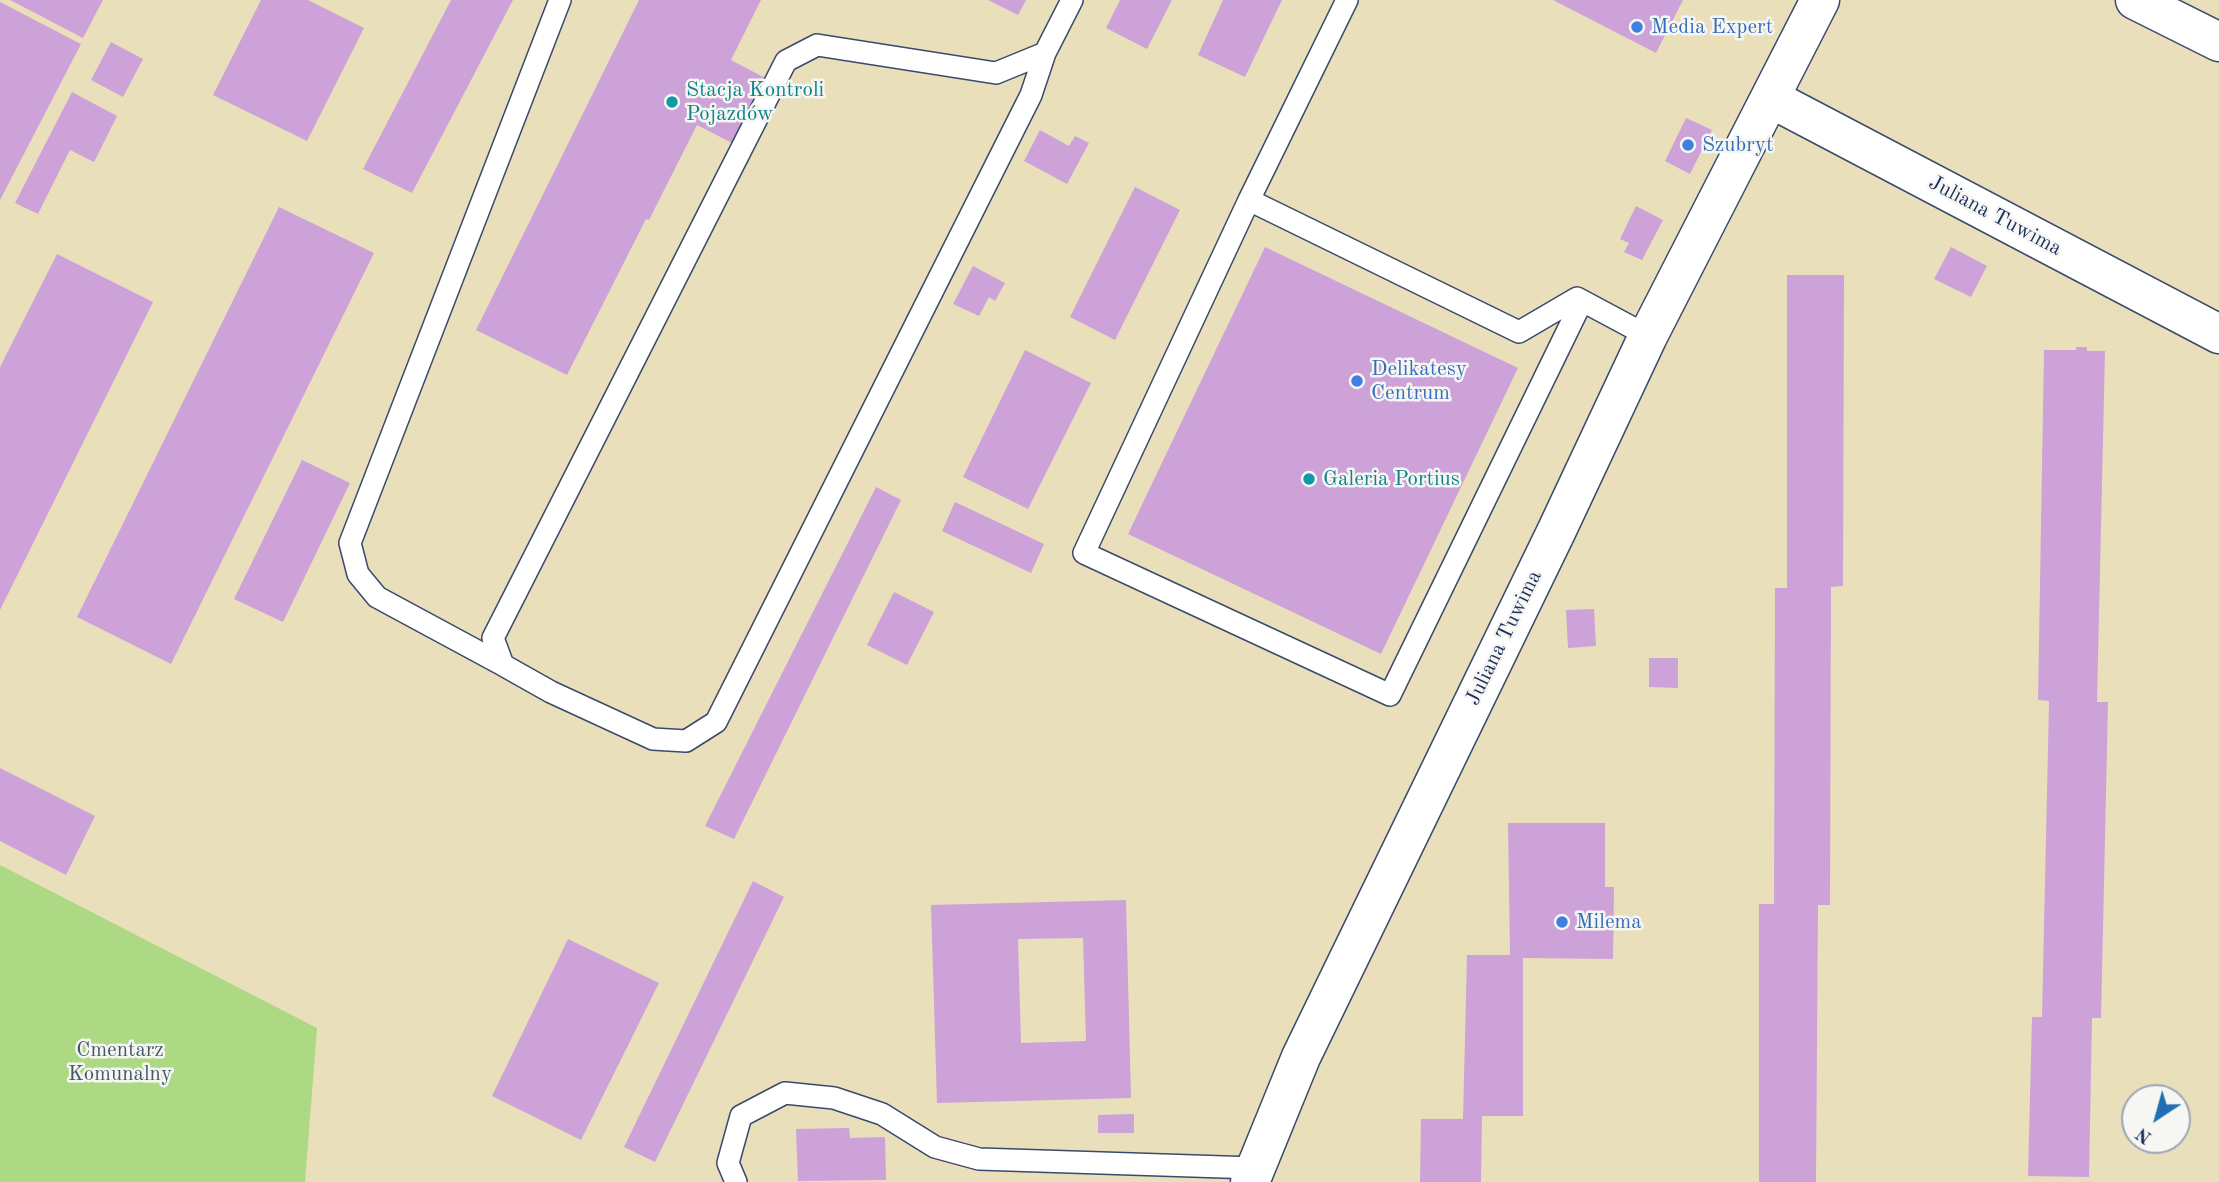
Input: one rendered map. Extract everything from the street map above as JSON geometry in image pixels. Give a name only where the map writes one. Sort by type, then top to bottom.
[{"type":"street","name":"Juliana Tuwima","points":[[1252,1175],[1307,1044],[1556,532],[1648,336],[1820,0]]},
{"type":"street","points":[[2135,0],[2219,42]]},
{"type":"street","name":"Juliana Tuwima","points":[[1770,98],[2219,334]]},
{"type":"lane","points":[[560,0],[349,543],[358,574],[377,597],[551,692],[653,739],[686,741],[716,722],[1031,95],[1045,53],[1072,0]]},
{"type":"lane","points":[[1347,0],[1249,200],[1084,553],[1390,695],[1582,301]]},
{"type":"lane","points":[[503,665],[493,638],[786,61],[817,46],[996,72],[1045,53]]},
{"type":"lane","points":[[1249,200],[1519,332],[1577,298],[1648,336]]},
{"type":"lane","points":[[736,1182],[728,1163],[741,1116],[785,1093],[834,1098],[882,1114],[935,1147],[979,1159],[1252,1175]]},
{"type":"green space","name":"Cmentarz Komunalny","points":[[0,865],[317,1028],[305,1182],[0,1182]]},
{"type":"building","points":[[10,0],[103,0],[83,38]]},
{"type":"building","points":[[261,0],[308,0],[364,28],[307,141],[213,95]]},
{"type":"building","points":[[451,0],[513,0],[412,193],[363,169]]},
{"type":"building","points":[[639,0],[761,0],[731,60],[767,79],[734,144],[697,125],[567,375],[476,330]]},
{"type":"building","points":[[988,0],[1026,0],[1018,15]]},
{"type":"building","points":[[1120,0],[1172,0],[1147,49],[1106,28]]},
{"type":"building","points":[[1223,0],[1282,0],[1245,77],[1198,55]]},
{"type":"building","name":"Media Expert","points":[[1553,0],[1683,0],[1656,53]]},
{"type":"building","points":[[0,2],[81,44],[0,200]]},
{"type":"building","points":[[111,42],[143,59],[123,97],[91,80]]},
{"type":"building","points":[[72,92],[117,116],[94,162],[70,150],[38,214],[15,203]]},
{"type":"building","name":"Szubryt","points":[[1686,118],[1712,130],[1690,174],[1665,161]]},
{"type":"building","points":[[1040,130],[1069,146],[1075,136],[1089,143],[1067,184],[1024,161]]},
{"type":"building","points":[[1135,187],[1180,210],[1115,340],[1070,317]]},
{"type":"building","points":[[1636,206],[1663,220],[1642,260],[1624,252],[1629,243],[1620,239]]},
{"type":"building","points":[[279,207],[374,253],[171,664],[77,617]]},
{"type":"building","name":"Galeria Portius","points":[[1265,247],[1518,368],[1381,654],[1128,534]]},
{"type":"building","points":[[1951,247],[1987,266],[1971,297],[1934,279]]},
{"type":"building","points":[[57,254],[153,302],[0,610],[0,367]]},
{"type":"building","points":[[973,266],[1005,283],[995,301],[989,297],[979,316],[953,304]]},
{"type":"building","points":[[1787,275],[1844,275],[1843,586],[1831,587],[1830,905],[1818,905],[1816,1182],[1759,1182],[1759,904],[1774,904],[1775,588],[1787,588]]},
{"type":"building","points":[[2076,347],[2087,347],[2087,351],[2105,351],[2097,702],[2108,702],[2101,1018],[2092,1018],[2089,1177],[2028,1176],[2032,1017],[2042,1017],[2049,701],[2038,700],[2044,350],[2076,350]]},
{"type":"building","points":[[1025,350],[1091,383],[1028,509],[963,477]]},
{"type":"building","points":[[302,460],[350,483],[283,622],[234,599]]},
{"type":"building","points":[[876,487],[901,500],[734,839],[705,826]]},
{"type":"building","points":[[955,502],[1044,544],[1031,573],[942,531]]},
{"type":"building","points":[[894,592],[934,612],[907,665],[867,645]]},
{"type":"building","points":[[1594,609],[1596,646],[1568,648],[1566,610]]},
{"type":"building","points":[[1649,658],[1678,658],[1678,688],[1649,687]]},
{"type":"building","points":[[0,768],[95,816],[66,875],[0,841]]},
{"type":"building","points":[[1508,823],[1605,823],[1605,887],[1614,887],[1613,959],[1523,958],[1523,1116],[1482,1116],[1481,1182],[1420,1182],[1421,1119],[1463,1119],[1467,955],[1510,955]]},
{"type":"building","points":[[753,881],[784,897],[655,1162],[624,1147]]},
{"type":"building","points":[[1126,900],[1131,1098],[937,1103],[931,905]],"holes":[[[1083,938],[1086,1041],[1021,1043],[1018,939]]]},
{"type":"building","points":[[568,939],[659,983],[581,1140],[492,1096]]},
{"type":"building","points":[[1134,1114],[1134,1133],[1098,1133],[1098,1115]]},
{"type":"building","points":[[849,1128],[850,1138],[885,1137],[886,1180],[798,1181],[796,1129]]},
{"type":"place","name":"Media Expert","points":[[1637,27]]},
{"type":"place","name":"Stacja Kontroli Pojazdów","points":[[672,102]]},
{"type":"place","name":"Szubryt","points":[[1688,145]]},
{"type":"place","name":"Delikatesy Centrum","points":[[1357,381]]},
{"type":"place","name":"Galeria Portius","points":[[1309,479]]},
{"type":"place","name":"Milema","points":[[1562,922]]}]
